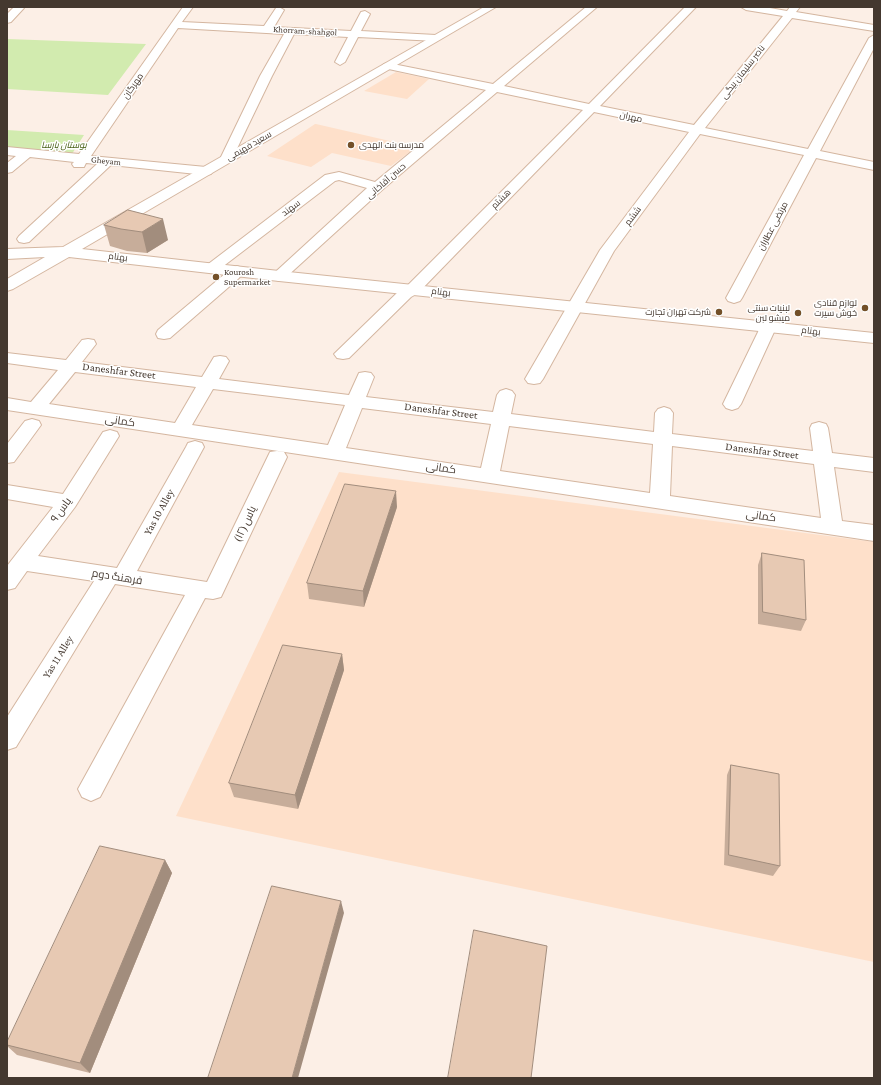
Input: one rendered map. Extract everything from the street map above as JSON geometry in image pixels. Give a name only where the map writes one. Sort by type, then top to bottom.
[{"type":"main road","name":"سعید فهیمی","points":[[7,286],[491,7]]},
{"type":"main road","name":"بهنام","points":[[7,254],[68,252],[409,292],[576,306],[874,338]]},
{"type":"street","name":"مهرگان","points":[[81,161],[188,7]]},
{"type":"street","name":"حسن آقاخانی","points":[[279,276],[377,187],[592,7]]},
{"type":"street","name":"هشتم","points":[[343,354],[409,292],[691,7]]},
{"type":"street","points":[[746,7],[792,10],[874,28]]},
{"type":"street","points":[[267,30],[279,10]]},
{"type":"street","name":"ناصر سلیمان بیگی","points":[[696,130],[792,10]]},
{"type":"street","points":[[340,62],[365,14]]},
{"type":"street","name":"Khorram-shahgol","points":[[175,25],[436,38]]},
{"type":"street","points":[[226,159],[266,76],[291,31]]},
{"type":"street","name":"مرتضی عطاران","points":[[734,298],[874,38]]},
{"type":"street","name":"مهران","points":[[388,66],[874,166]]},
{"type":"street","name":"ششم","points":[[534,379],[607,250],[696,130]]},
{"type":"street","name":"Gheyam","points":[[7,151],[18,156],[201,174]]},
{"type":"street","points":[[7,169],[18,156]]},
{"type":"street","points":[[24,239],[106,164]]},
{"type":"street","name":"سهند","points":[[212,268],[330,178],[339,176],[377,187]]},
{"type":"street","points":[[164,334],[237,271]]},
{"type":"street","points":[[732,404],[767,326]]},
{"type":"street","points":[[7,457],[34,416],[88,344]]},
{"type":"street","name":"Daneshfar Street","points":[[7,358],[874,465]]},
{"type":"street","points":[[180,430],[220,361]]},
{"type":"street","points":[[335,452],[365,377]]},
{"type":"street","points":[[489,476],[506,395]]},
{"type":"street","name":"کمانی","points":[[7,404],[34,416],[180,430],[874,533]]},
{"type":"street","points":[[660,501],[664,413]]},
{"type":"street","points":[[819,428],[832,526]]},
{"type":"street","name":"یاس ۹","points":[[7,582],[68,502],[110,436]]},
{"type":"street","name":"Yas 10 Alley","points":[[116,577],[196,447]]},
{"type":"street","name":"یاس (۱۲)","points":[[91,789],[206,590],[277,456]]},
{"type":"street","points":[[7,492],[68,502]]},
{"type":"street","name":"فرهنگ دوم","points":[[22,562],[206,590]]},
{"type":"street","name":"Yas 11 Alley","points":[[7,739],[116,577]]},
{"type":"shaded area","points":[[396,72],[429,79],[407,99],[364,91]]},
{"type":"shaded area","name":"مدرسه بنت الهدی","points":[[315,124],[416,147],[391,166],[332,153],[311,167],[267,156]]},
{"type":"shaded area","points":[[339,472],[874,542],[874,962],[176,816]]},
{"type":"green space","points":[[7,39],[146,44],[108,95],[7,89]]},
{"type":"green space","name":"بوستان پارسا","points":[[7,130],[84,135],[70,157],[7,151]]},
{"type":"building","points":[[128,210],[163,219],[142,232],[104,225]]},
{"type":"building","points":[[345,484],[396,491],[363,591],[307,583]]},
{"type":"building","points":[[762,553],[804,560],[806,620],[763,612]]},
{"type":"building","points":[[283,645],[342,654],[295,795],[229,783]]},
{"type":"building","points":[[731,765],[779,774],[780,866],[729,855]]},
{"type":"building","points":[[100,846],[165,860],[80,1063],[7,1045],[7,1042]]},
{"type":"building","points":[[272,886],[341,901],[292,1078],[208,1078]]},
{"type":"building","points":[[474,930],[547,946],[531,1078],[448,1078]]},
{"type":"place","name":"مدرسه بنت الهدی","points":[[351,145]]},
{"type":"place","name":"Kourosh Supermarket","points":[[216,277]]},
{"type":"place","name":"لوازم قنادی خوش سیرت","points":[[865,308]]},
{"type":"place","name":"شرکت تهران تجارت","points":[[719,312]]},
{"type":"place","name":"لبنیات سنتی میشو لبن","points":[[798,313]]}]
